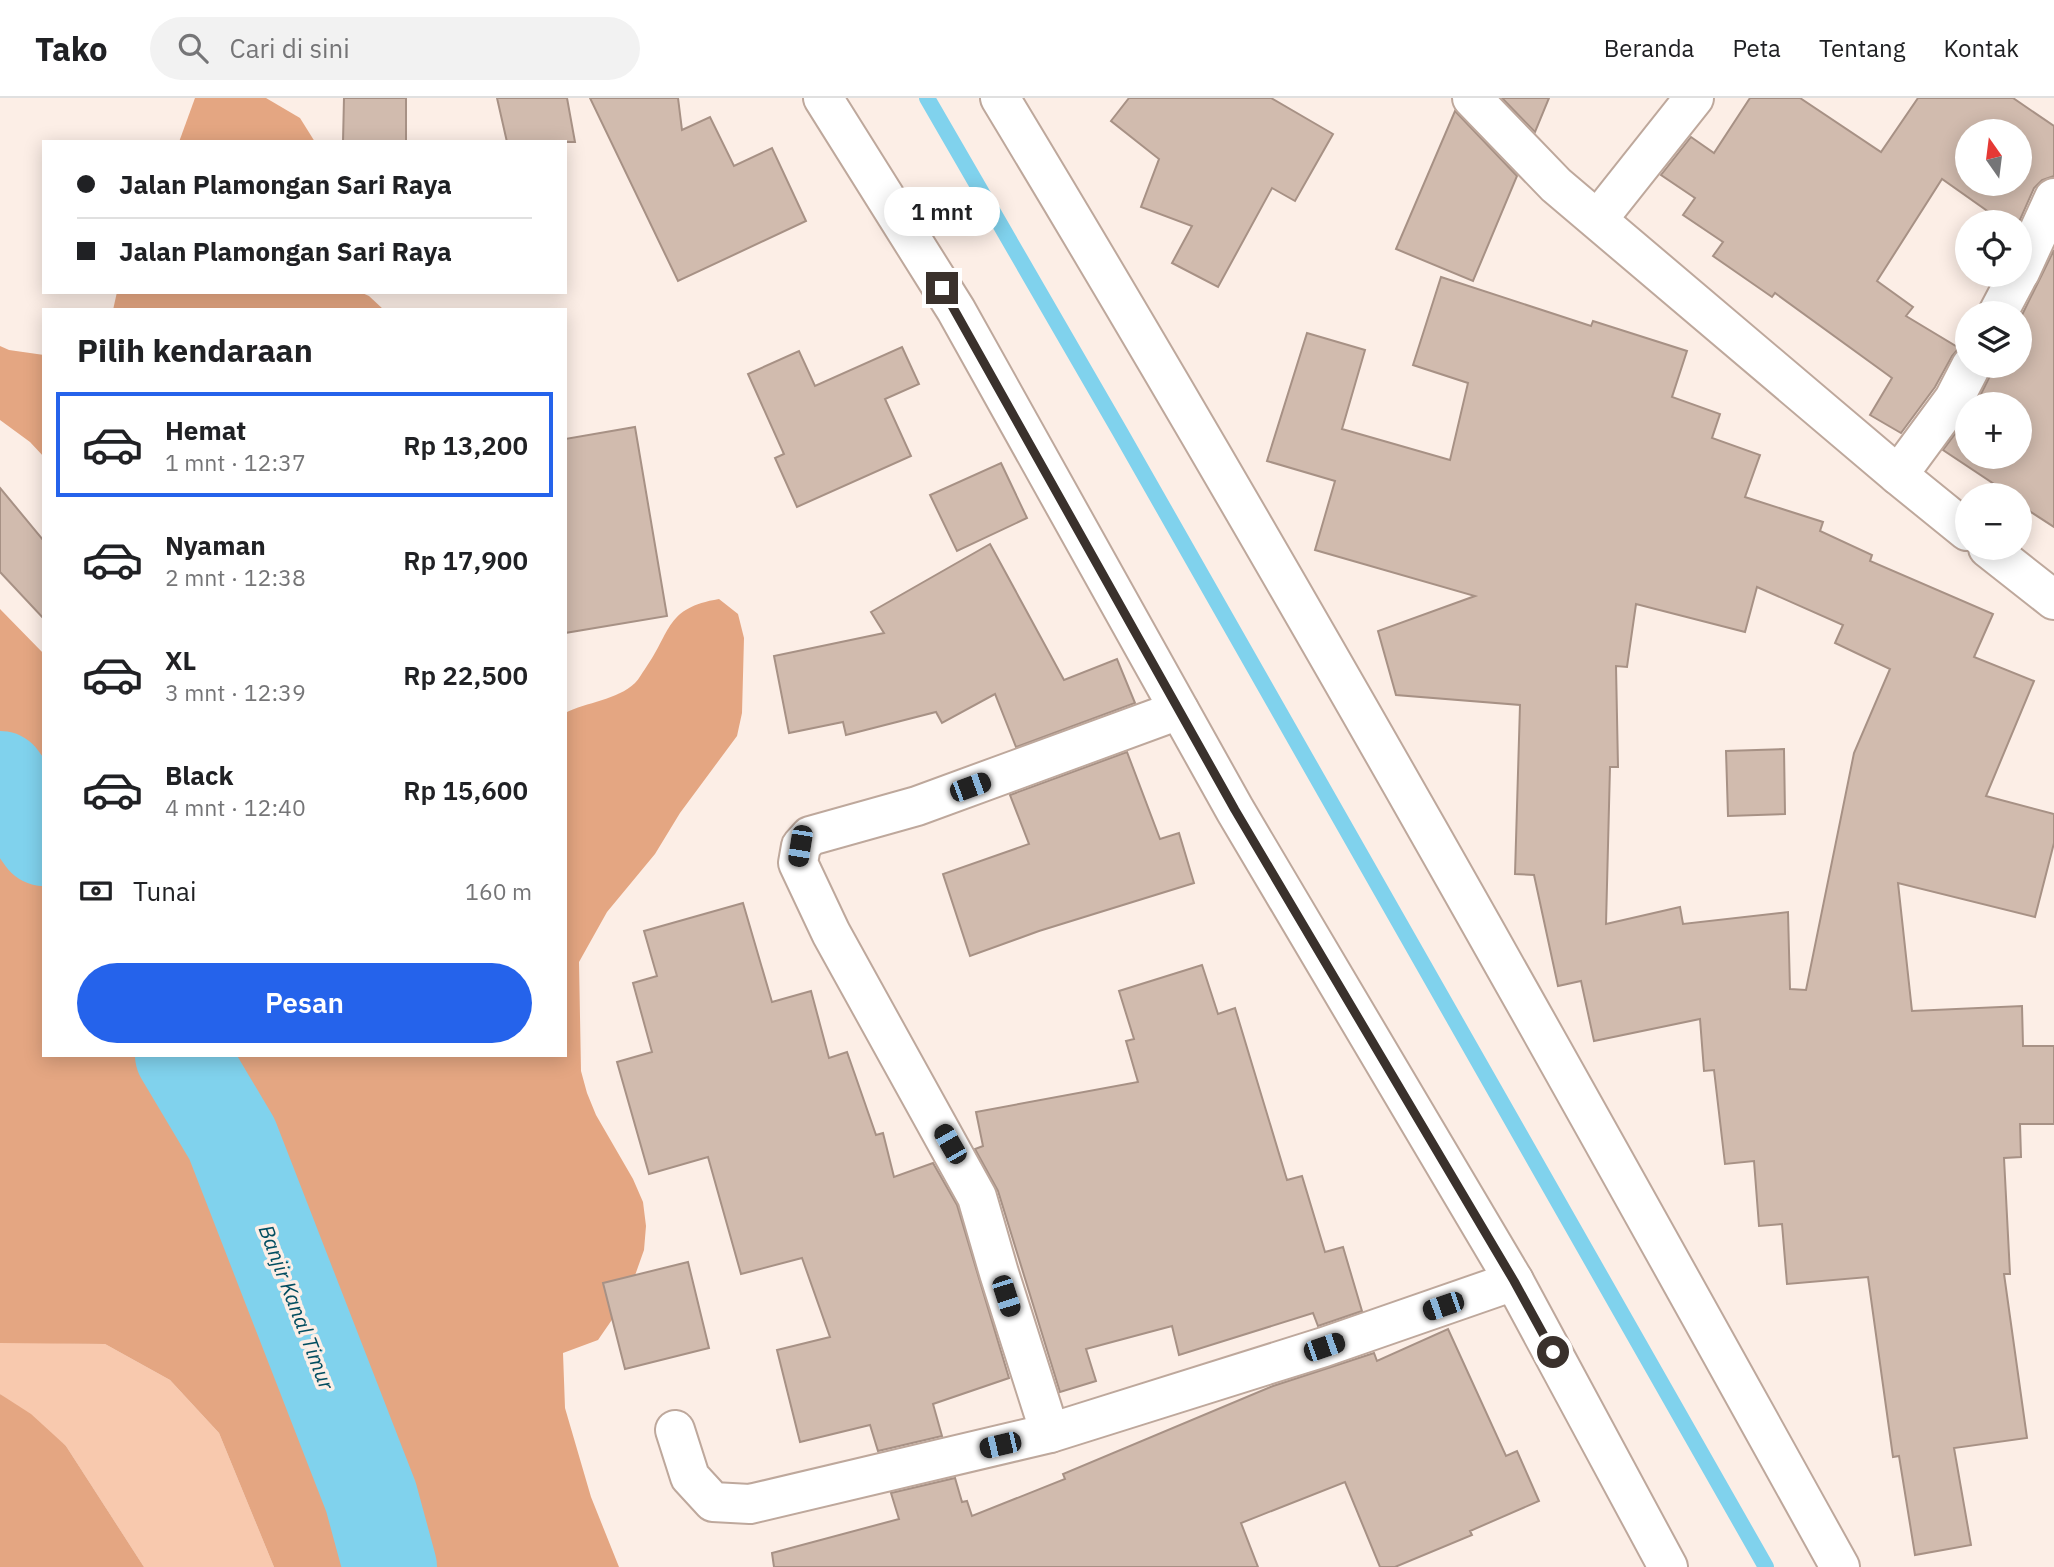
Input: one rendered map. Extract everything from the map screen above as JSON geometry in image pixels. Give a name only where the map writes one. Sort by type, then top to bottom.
[{"type":"street","points":[[823,98],[956,310],[1235,810],[1514,1281],[1668,1567]]},
{"type":"street","points":[[1000,98],[1131,314],[1533,1012],[1840,1567]]},
{"type":"street","points":[[1472,98],[1556,185],[1955,521]]},
{"type":"street","points":[[1598,219],[1694,98]]},
{"type":"street","points":[[2032,245],[2054,198]]},
{"type":"street","points":[[1898,475],[1954,398],[1965,378]]},
{"type":"street","points":[[2003,560],[2054,600]]},
{"type":"street","points":[[1050,1433],[977,1196],[831,933],[798,863],[800,846],[810,836],[917,806],[1179,710]]},
{"type":"street","points":[[675,1430],[690,1477],[713,1502],[750,1504],[1050,1433],[1324,1347],[1514,1281]]},
{"type":"shaded area","points":[[195,98],[266,98],[300,118],[314,140],[180,140]]},
{"type":"shaded area","points":[[117,294],[364,294],[382,308],[113,308]]},
{"type":"shaded area","points":[[0,346],[42,355],[42,455],[30,442],[0,420]]},
{"type":"shaded area","points":[[719,599],[738,614],[744,638],[742,713],[737,736],[680,813],[655,854],[607,912],[579,962],[581,1071],[596,1115],[633,1179],[643,1202],[646,1226],[644,1250],[627,1298],[598,1340],[563,1353],[565,1408],[591,1497],[619,1567],[274,1567],[219,1433],[170,1380],[105,1344],[0,1343],[0,609],[42,652],[42,1057],[567,1057],[567,712],[628,689],[639,678],[672,623],[688,608]]},
{"type":"shaded area","points":[[0,1343],[105,1344],[170,1380],[219,1433],[274,1567],[144,1567],[66,1446],[0,1394]]},
{"type":"shaded area","points":[[0,1394],[31,1414],[66,1446],[144,1567],[0,1567]]},
{"type":"building","points":[[344,98],[406,98],[406,140],[343,140]]},
{"type":"building","points":[[497,98],[567,98],[575,142],[507,140]]},
{"type":"building","points":[[590,98],[678,98],[682,130],[710,117],[734,166],[772,148],[806,221],[678,281]]},
{"type":"building","points":[[1129,98],[1271,98],[1333,134],[1295,201],[1272,188],[1218,287],[1172,263],[1192,226],[1141,207],[1159,159],[1111,121]]},
{"type":"building","points":[[1502,98],[1549,98],[1535,132]]},
{"type":"building","points":[[1750,98],[1800,98],[1881,152],[1918,98],[2013,98],[2054,126],[2054,176],[2042,180],[2032,193],[2032,119],[1955,119],[1955,188],[1942,179],[1877,281],[1913,307],[1906,316],[1955,346],[1955,353],[1935,387],[1901,433],[1870,415],[1892,378],[1775,293],[1772,297],[1713,256],[1723,242],[1683,215],[1695,198],[1661,175],[1691,137],[1714,153]]},
{"type":"building","points":[[1455,111],[1517,176],[1473,281],[1396,249]]},
{"type":"building","points":[[1966,196],[2030,196],[2024,210],[1986,210]]},
{"type":"building","points":[[2054,250],[2054,527],[2032,513],[2032,483],[1992,483],[1972,469],[2032,469],[2032,392],[1982,392],[1989,378],[2032,378],[2032,301],[2029,301]]},
{"type":"building","points":[[1441,277],[1591,326],[1593,321],[1687,351],[1672,397],[1720,414],[1712,438],[1760,455],[1745,497],[1823,522],[1820,531],[1872,555],[1870,561],[1993,614],[1974,657],[2034,681],[1986,796],[2054,814],[2054,843],[2035,917],[1898,883],[1912,1011],[2022,1006],[2023,1046],[2054,1046],[2054,1124],[2020,1124],[2021,1157],[2004,1158],[2010,1274],[2004,1274],[2027,1438],[1954,1448],[1971,1545],[1915,1555],[1899,1456],[1893,1457],[1868,1277],[1787,1284],[1782,1224],[1759,1226],[1754,1161],[1725,1164],[1714,1070],[1704,1071],[1700,1019],[1594,1041],[1581,981],[1558,986],[1534,875],[1515,874],[1520,705],[1396,695],[1378,631],[1475,596],[1315,550],[1335,481],[1267,461],[1307,333],[1365,350],[1342,429],[1450,460],[1468,383],[1413,365]],"holes":[[[1757,587],[1843,625],[1835,643],[1890,669],[1854,753],[1806,990],[1790,989],[1788,912],[1683,924],[1680,907],[1606,924],[1610,767],[1618,767],[1616,666],[1627,667],[1636,604],[1745,632]]]},
{"type":"building","points":[[902,347],[919,384],[885,399],[911,456],[797,507],[775,458],[784,454],[748,374],[799,351],[815,386]]},
{"type":"building","points":[[635,427],[667,616],[567,633],[567,439]]},
{"type":"building","points":[[1955,434],[1955,458],[1943,450]]},
{"type":"building","points":[[1001,463],[1027,518],[957,551],[930,495]]},
{"type":"building","points":[[0,488],[42,539],[42,617],[0,572]]},
{"type":"building","points":[[990,544],[1064,680],[1117,659],[1135,703],[1016,747],[995,694],[942,723],[936,712],[846,735],[843,722],[789,733],[774,656],[884,633],[871,612]]},
{"type":"building","points":[[1784,749],[1785,814],[1728,816],[1726,751]]},
{"type":"building","points":[[1127,752],[1160,839],[1179,833],[1194,883],[1039,931],[970,956],[943,874],[1029,844],[1010,795]]},
{"type":"building","points":[[743,903],[772,1002],[811,991],[829,1058],[847,1052],[876,1135],[883,1133],[894,1177],[933,1163],[957,1205],[1009,1378],[933,1404],[942,1436],[878,1451],[870,1425],[800,1442],[777,1350],[830,1337],[802,1258],[741,1274],[708,1157],[649,1174],[617,1062],[652,1052],[633,983],[657,976],[644,931]]},
{"type":"building","points":[[1202,965],[1218,1014],[1235,1008],[1287,1180],[1302,1176],[1325,1252],[1343,1247],[1362,1311],[1318,1326],[1313,1313],[1179,1355],[1172,1326],[1086,1349],[1096,1381],[1060,1392],[998,1191],[975,1149],[983,1146],[976,1112],[1138,1082],[1126,1041],[1134,1039],[1119,991]]},
{"type":"building","points":[[688,1262],[709,1348],[625,1369],[603,1283]]},
{"type":"building","points":[[1448,1329],[1506,1456],[1517,1451],[1539,1501],[1470,1531],[1472,1535],[1395,1567],[1380,1567],[1345,1482],[1241,1523],[1258,1567],[774,1567],[772,1553],[899,1519],[891,1493],[955,1478],[962,1502],[967,1501],[972,1516],[1065,1479],[1063,1474],[1273,1386],[1374,1353],[1377,1361]]},
{"type":"waterway","points":[[927,98],[1766,1567]]},
{"type":"waterway","name":"Banjir Kanal Timur","points":[[0,778],[42,836]]},
{"type":"waterway","name":"Banjir Kanal Timur","points":[[183,1057],[232,1139],[371,1497],[390,1567]]},
{"type":"route","points":[[942,288],[1235,810],[1514,1281],[1553,1352]]}]
